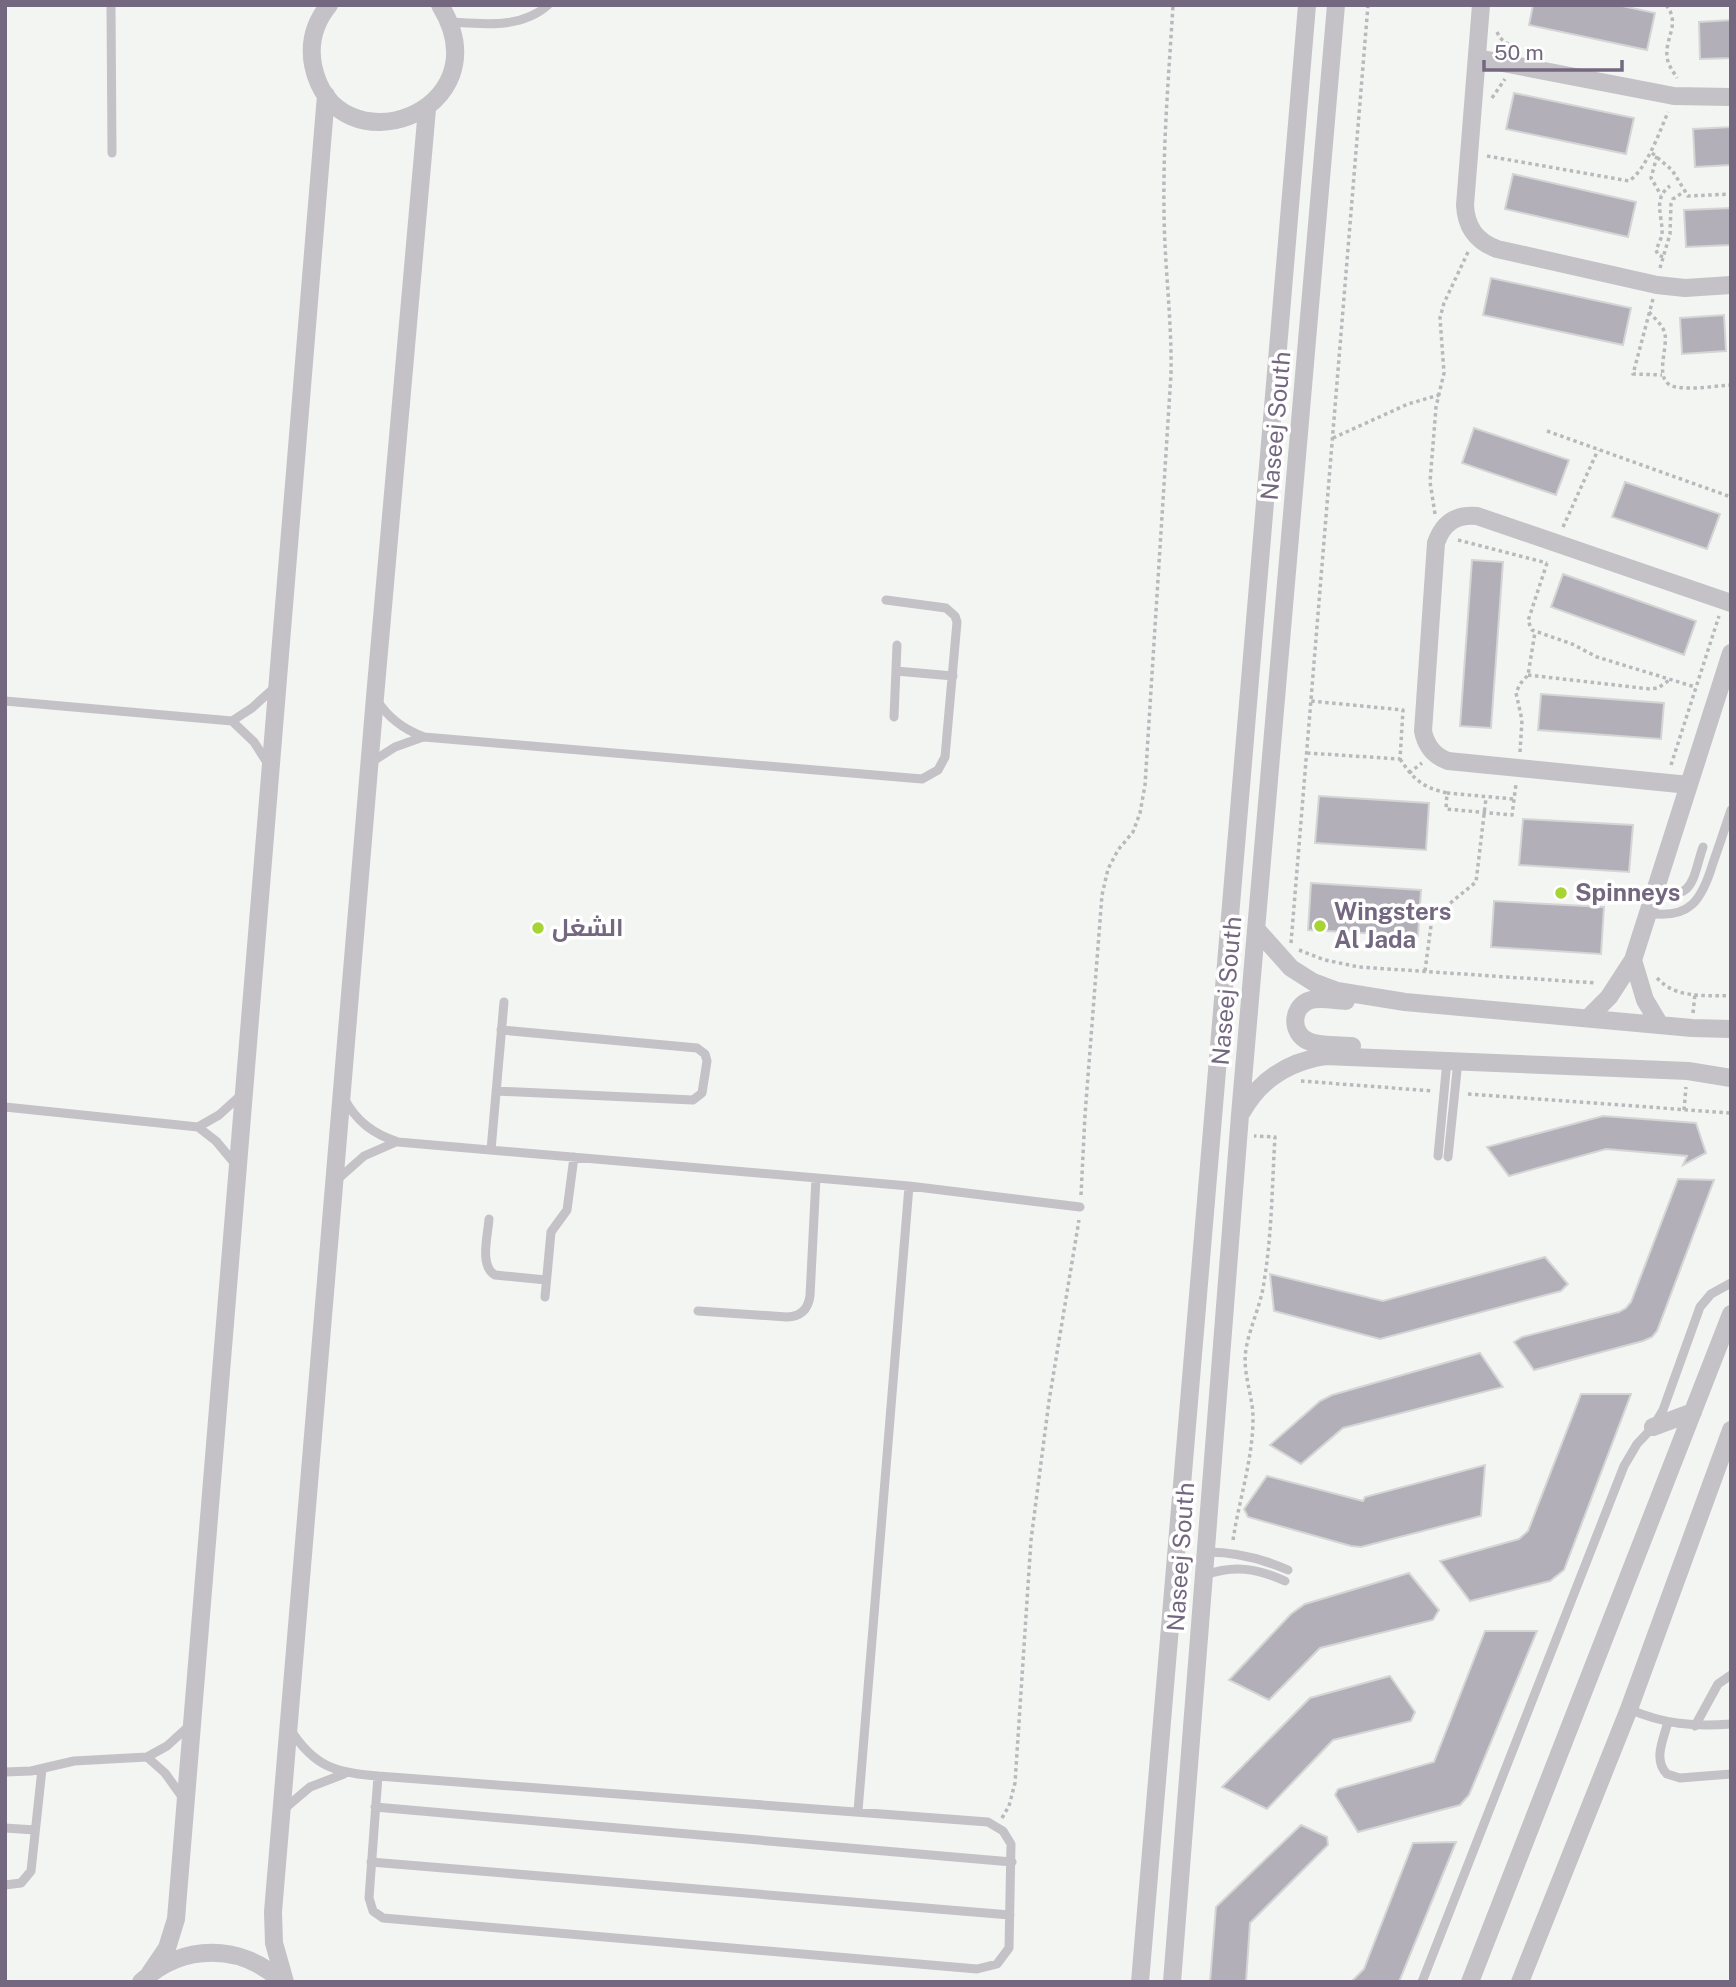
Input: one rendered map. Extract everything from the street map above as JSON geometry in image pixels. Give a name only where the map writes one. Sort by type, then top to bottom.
[{"type":"street","points":[[328,5],[313,34],[311,55],[315,76],[326,95],[339,108],[355,117],[373,122],[401,120],[427,109],[440,95],[453,69],[455,40],[450,22],[440,5]]},
{"type":"street","points":[[1140,1982],[1307,5]]},
{"type":"street","name":"Naseej South","points":[[1172,1982],[1240,1115],[1336,5]]},
{"type":"street","points":[[1481,5],[1465,205],[1467,222],[1476,236],[1497,249],[1657,285],[1685,288],[1731,285]]},
{"type":"street","points":[[1477,58],[1674,96],[1731,97]]},
{"type":"street","points":[[146,1978],[167,1948],[176,1919],[326,95]]},
{"type":"street","points":[[284,1982],[273,1928],[369,763],[427,109]]},
{"type":"street","points":[[1689,785],[1448,761],[1435,754],[1424,739],[1423,723],[1436,543],[1443,528],[1462,516],[1477,516],[1728,602]]},
{"type":"street","points":[[1588,1018],[1618,985],[1633,960],[1731,653]]},
{"type":"street","points":[[1257,930],[1281,959],[1313,982],[1337,990],[1377,997],[1588,1018],[1731,1029]]},
{"type":"street","points":[[1633,960],[1645,1000],[1660,1025]]},
{"type":"street","points":[[1377,997],[1356,1001],[1309,1001],[1303,1004],[1296,1015],[1296,1028],[1299,1034],[1310,1042],[1371,1049],[1395,1059]]},
{"type":"street","points":[[1240,1115],[1255,1091],[1276,1073],[1299,1061],[1325,1056],[1688,1070],[1731,1078]]},
{"type":"street","points":[[1471,1982],[1731,1314]]},
{"type":"street","points":[[1653,1427],[1693,1412]]},
{"type":"street","points":[[1520,1982],[1629,1709],[1731,1430]]},
{"type":"street","points":[[146,1978],[179,1958],[211,1951],[254,1961],[284,1982]]},
{"type":"lane","points":[[111,5],[112,153]]},
{"type":"lane","points":[[450,22],[503,24],[525,19],[548,5]]},
{"type":"lane","points":[[375,697],[400,726],[424,737],[922,779],[938,770],[945,757],[957,629],[955,616],[946,608],[886,600]]},
{"type":"lane","points":[[894,717],[897,645]]},
{"type":"lane","points":[[896,671],[953,677]]},
{"type":"lane","points":[[5,701],[232,721],[252,708],[278,684]]},
{"type":"lane","points":[[232,721],[254,742],[271,768]]},
{"type":"lane","points":[[369,763],[395,747],[424,737]]},
{"type":"lane","points":[[1647,914],[1675,913],[1699,899],[1707,884],[1731,810]]},
{"type":"lane","points":[[1654,892],[1671,896],[1688,888],[1703,847]]},
{"type":"lane","points":[[491,1150],[504,1002]]},
{"type":"lane","points":[[496,1091],[693,1100],[702,1093],[707,1061],[705,1054],[696,1048],[501,1030]]},
{"type":"lane","points":[[1452,1061],[1455,1093],[1443,1156],[1444,1092],[1452,1061]]},
{"type":"lane","points":[[198,1126],[228,1108],[244,1091]]},
{"type":"lane","points":[[343,1095],[365,1125],[398,1142],[909,1186],[1080,1207]]},
{"type":"lane","points":[[5,1107],[198,1126],[216,1141],[238,1167]]},
{"type":"lane","points":[[336,1181],[364,1156],[398,1142]]},
{"type":"lane","points":[[545,1297],[551,1232],[567,1210],[574,1157]]},
{"type":"lane","points":[[698,1311],[794,1317],[806,1309],[810,1296],[816,1178]]},
{"type":"lane","points":[[858,1811],[909,1186]]},
{"type":"lane","points":[[489,1219],[486,1264],[488,1271],[495,1275],[546,1280]]},
{"type":"lane","points":[[1422,1982],[1624,1466],[1663,1410],[1700,1307],[1711,1293],[1731,1283]]},
{"type":"lane","points":[[1206,1552],[1256,1558],[1288,1570]]},
{"type":"lane","points":[[1205,1576],[1237,1568],[1268,1573],[1284,1581]]},
{"type":"lane","points":[[1695,1726],[1718,1684],[1731,1675]]},
{"type":"lane","points":[[1629,1709],[1668,1723],[1695,1726],[1731,1724]]},
{"type":"lane","points":[[5,1772],[42,1769],[74,1761],[147,1757],[177,1739],[192,1722]]},
{"type":"lane","points":[[1668,1723],[1659,1757],[1667,1774],[1680,1777],[1731,1774]]},
{"type":"lane","points":[[289,1728],[313,1756],[345,1774]]},
{"type":"lane","points":[[147,1757],[165,1773],[185,1803]]},
{"type":"lane","points":[[5,1885],[21,1883],[29,1876],[42,1769]]},
{"type":"lane","points":[[282,1812],[310,1787],[345,1774],[378,1776],[858,1811],[988,1822],[1003,1831],[1011,1844],[1009,1948],[1006,1954],[990,1967],[977,1969],[383,1918],[373,1911],[369,1903],[378,1776]]},
{"type":"lane","points":[[375,1807],[1012,1862]]},
{"type":"lane","points":[[5,1828],[36,1830]]},
{"type":"lane","points":[[371,1862],[1010,1915]]},
{"type":"path","points":[[996,1825],[1009,1806],[1015,1783],[1025,1609],[1033,1526],[1049,1401],[1080,1207],[1084,1115],[1102,895],[1108,869],[1118,850],[1133,832],[1145,785],[1171,373],[1172,338],[1164,211],[1164,157],[1173,5]]},
{"type":"path","points":[[1368,5],[1291,946],[1309,955],[1342,964],[1604,983]]},
{"type":"path","points":[[1485,167],[1486,156],[1624,182],[1634,178],[1651,153],[1674,96],[1677,78],[1667,55],[1674,24],[1671,11],[1666,5]]},
{"type":"path","points":[[1492,103],[1496,91],[1504,83],[1512,45],[1500,38],[1497,28]]},
{"type":"path","points":[[1651,153],[1672,170],[1688,196],[1731,194]]},
{"type":"path","points":[[1657,156],[1651,178],[1661,195]]},
{"type":"path","points":[[1663,257],[1658,255],[1656,250],[1662,235],[1659,207],[1661,195],[1670,186]]},
{"type":"path","points":[[1476,236],[1442,310],[1440,333],[1444,373],[1439,395],[1430,482],[1433,511],[1443,528],[1459,541],[1547,563]]},
{"type":"path","points":[[1649,312],[1660,324],[1665,336],[1662,375],[1668,384],[1678,387],[1731,385]]},
{"type":"path","points":[[1332,438],[1408,404],[1439,395]]},
{"type":"path","points":[[1547,431],[1731,497]]},
{"type":"path","points":[[1598,450],[1547,563],[1528,621],[1530,628],[1573,644],[1597,657],[1695,687]]},
{"type":"path","points":[[1666,782],[1695,687],[1728,602]]},
{"type":"path","points":[[1447,793],[1446,809],[1512,814],[1522,720],[1516,694],[1528,675],[1535,632]]},
{"type":"path","points":[[1528,675],[1650,689],[1658,688],[1671,679]]},
{"type":"path","points":[[1311,701],[1403,710],[1400,759],[1416,780],[1447,793],[1513,799]]},
{"type":"path","points":[[1307,753],[1400,759]]},
{"type":"path","points":[[1426,971],[1432,918],[1476,882],[1486,798]]},
{"type":"path","points":[[1654,973],[1663,985],[1677,992],[1731,996]]},
{"type":"path","points":[[1293,1081],[1444,1092]]},
{"type":"path","points":[[1455,1093],[1731,1114]]},
{"type":"path","points":[[1231,1553],[1252,1435],[1253,1416],[1246,1371],[1246,1351],[1264,1284],[1275,1137],[1253,1136],[1255,1129]]},
{"type":"building","points":[[1533,5],[1618,5],[1655,13],[1647,50],[1529,25]]},
{"type":"building","points":[[1731,20],[1731,58],[1700,59],[1699,22]]},
{"type":"building","points":[[1514,93],[1634,118],[1626,154],[1506,129]]},
{"type":"building","points":[[1731,127],[1731,165],[1695,167],[1693,129]]},
{"type":"building","points":[[1513,174],[1636,202],[1628,237],[1505,209]]},
{"type":"building","points":[[1731,208],[1731,245],[1686,247],[1684,210]]},
{"type":"building","points":[[1491,278],[1631,308],[1623,345],[1483,315]]},
{"type":"building","points":[[1724,315],[1726,351],[1682,354],[1680,318]]},
{"type":"building","points":[[1474,428],[1569,460],[1556,495],[1462,463]]},
{"type":"building","points":[[1625,482],[1720,514],[1707,549],[1612,517]]},
{"type":"building","points":[[1472,560],[1503,562],[1491,728],[1460,726]]},
{"type":"building","points":[[1563,574],[1696,621],[1684,655],[1551,607]]},
{"type":"building","points":[[1541,694],[1664,703],[1661,739],[1538,730]]},
{"type":"building","points":[[1319,796],[1429,803],[1426,850],[1315,843]]},
{"type":"building","points":[[1523,819],[1633,825],[1629,872],[1519,865]]},
{"type":"building","points":[[1311,883],[1421,890],[1418,936],[1308,930]]},
{"type":"building","points":[[1494,901],[1604,907],[1601,954],[1491,947]]},
{"type":"building","points":[[1603,1116],[1696,1123],[1706,1153],[1683,1165],[1687,1156],[1606,1149],[1509,1176],[1487,1147]]},
{"type":"building","points":[[1678,1179],[1714,1180],[1657,1331],[1643,1341],[1534,1370],[1514,1342],[1522,1337],[1619,1312],[1631,1302]]},
{"type":"building","points":[[1545,1257],[1568,1284],[1561,1291],[1380,1339],[1274,1311],[1270,1274],[1383,1301]]},
{"type":"building","points":[[1480,1353],[1503,1387],[1343,1428],[1301,1464],[1270,1445],[1320,1401],[1332,1395]]},
{"type":"building","points":[[1581,1394],[1631,1394],[1564,1570],[1550,1581],[1470,1601],[1440,1561],[1519,1539],[1528,1531]]},
{"type":"building","points":[[1485,1465],[1481,1516],[1361,1547],[1248,1517],[1244,1509],[1267,1476],[1363,1501],[1365,1497]]},
{"type":"building","points":[[1409,1573],[1439,1610],[1433,1620],[1320,1648],[1269,1700],[1229,1680],[1291,1614],[1305,1604]]},
{"type":"building","points":[[1485,1631],[1537,1631],[1469,1795],[1460,1805],[1358,1832],[1335,1795],[1338,1789],[1434,1762]]},
{"type":"building","points":[[1390,1676],[1415,1712],[1411,1721],[1333,1740],[1267,1809],[1222,1787],[1310,1698]]},
{"type":"building","points":[[1301,1825],[1327,1837],[1328,1845],[1250,1923],[1246,1982],[1210,1982],[1216,1907]]},
{"type":"building","points":[[1456,1842],[1399,1982],[1351,1982],[1364,1969],[1413,1843]]},
{"type":"place","name":"Spinneys","points":[[1561,893]]},
{"type":"place","name":"Wingsters Al Jada","points":[[1320,926]]},
{"type":"place","name":"الشغل","points":[[538,928]]}]
